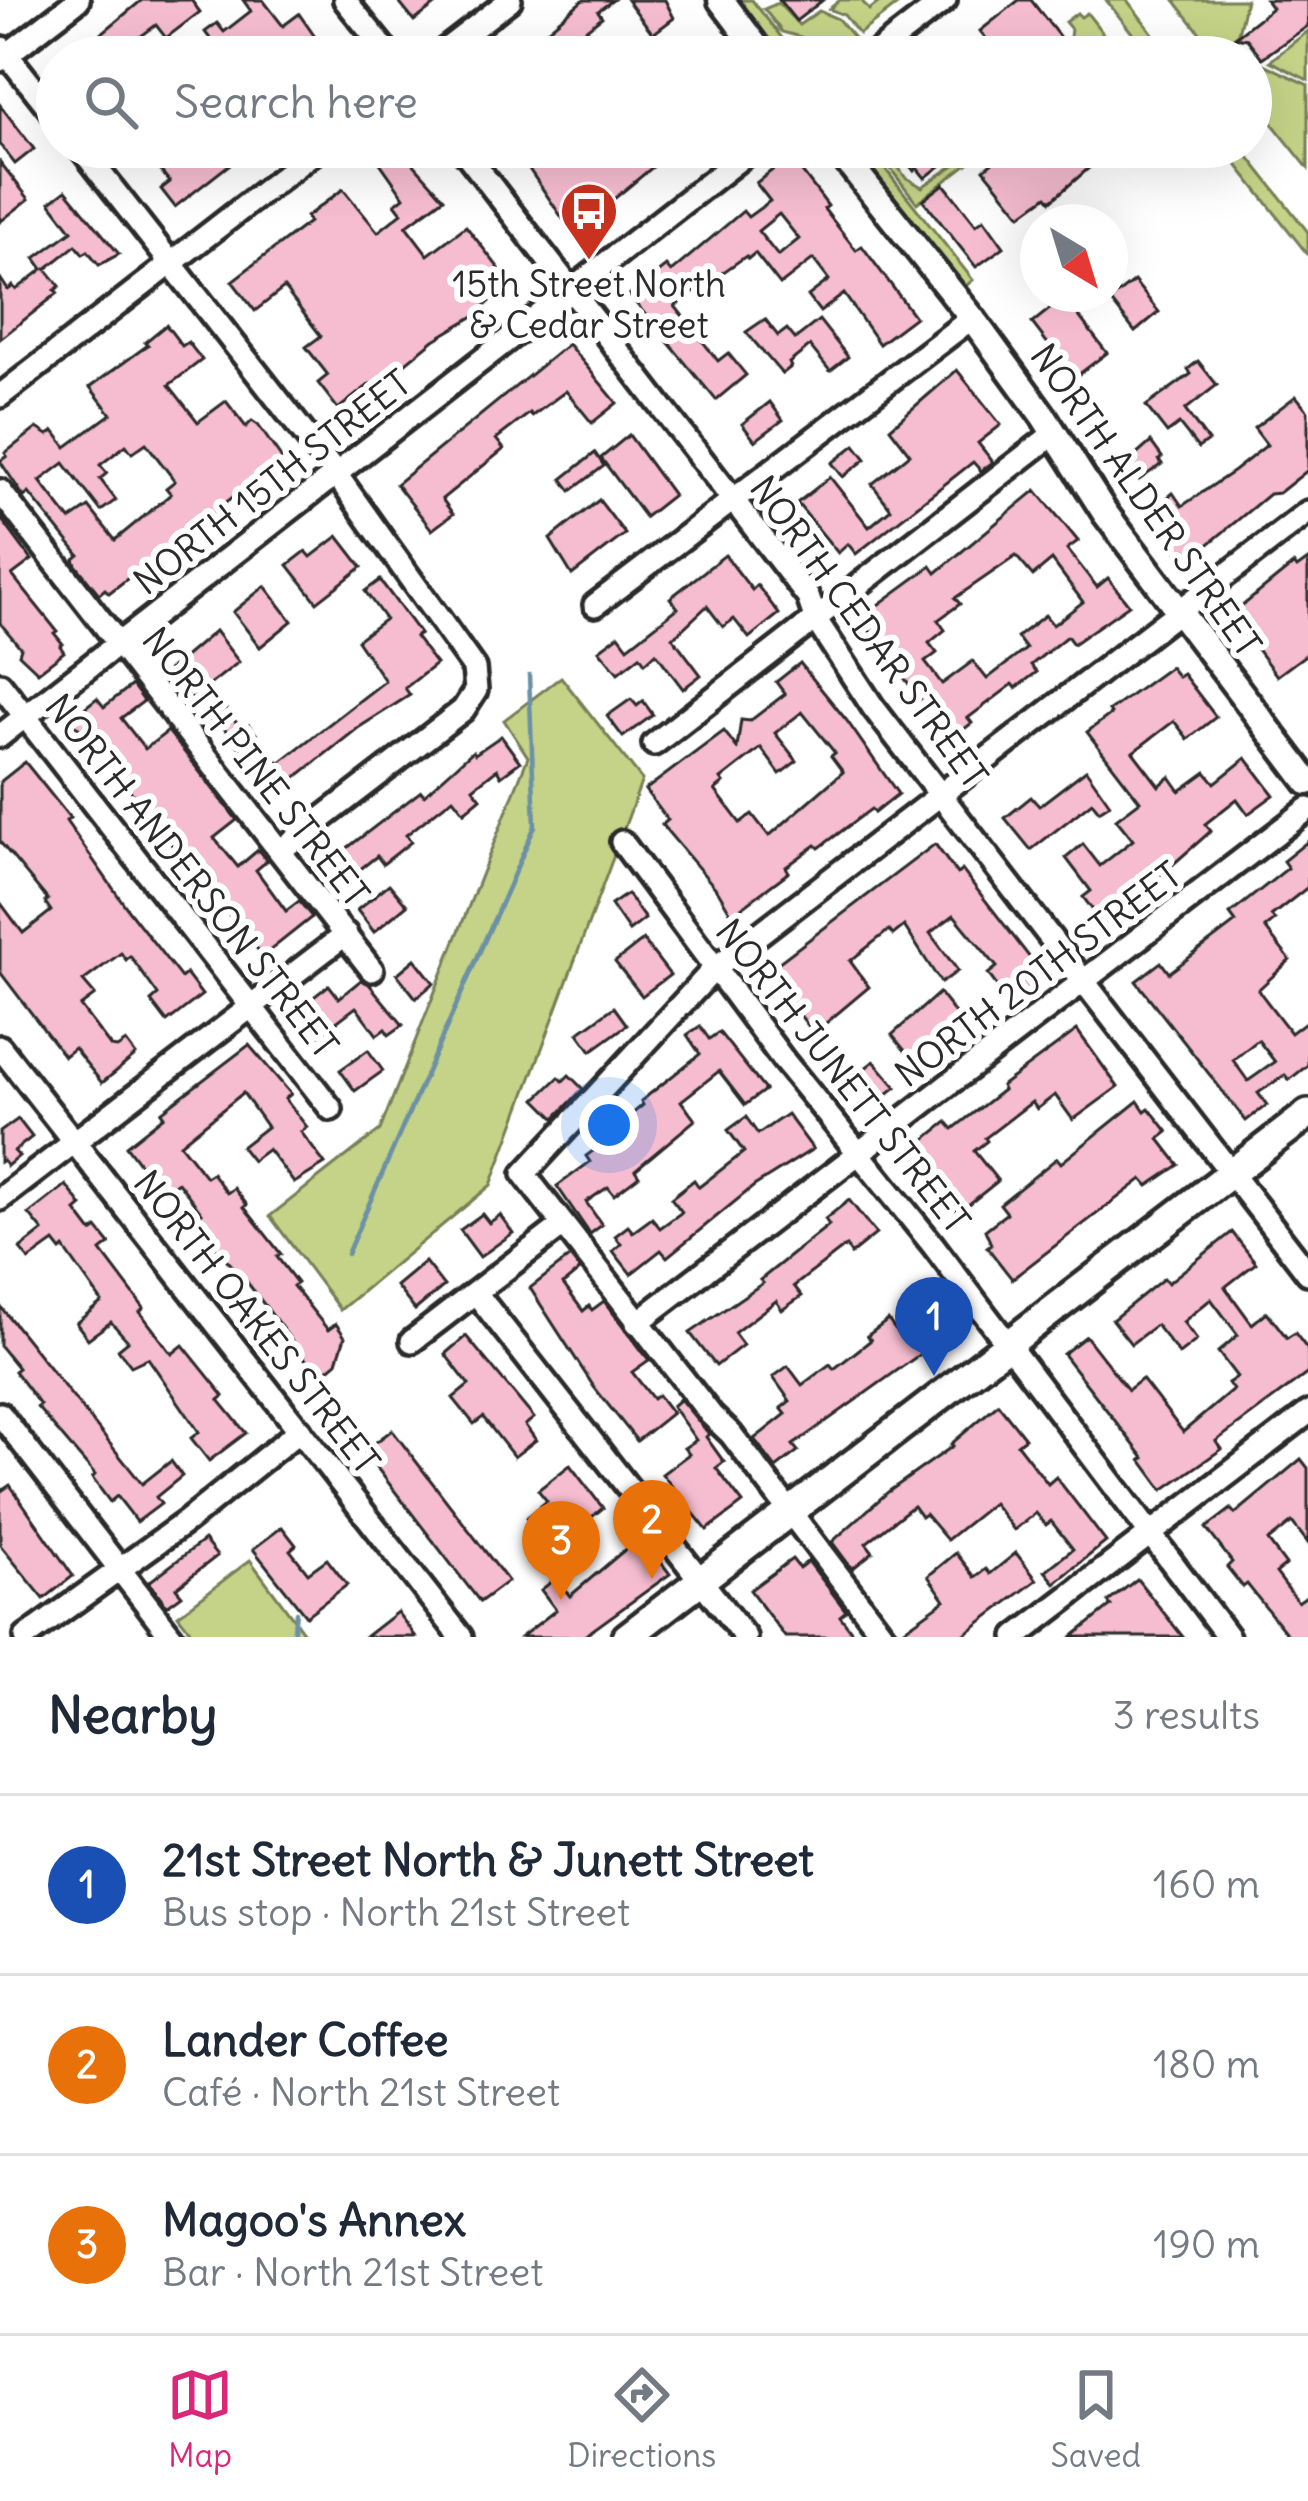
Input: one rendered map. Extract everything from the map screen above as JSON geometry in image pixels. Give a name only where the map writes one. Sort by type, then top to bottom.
[{"type":"main road","points":[[627,1637],[1308,1114]]},
{"type":"street","points":[[36,93],[2,53],[78,0]]},
{"type":"street","points":[[345,0],[374,36]]},
{"type":"street","points":[[463,36],[510,0]]},
{"type":"street","points":[[721,0],[748,36]]},
{"type":"street","points":[[898,36],[945,0]]},
{"type":"street","points":[[96,168],[336,474],[455,637],[477,679],[476,690],[463,710],[280,850]]},
{"type":"street","points":[[0,396],[294,168]]},
{"type":"street","name":"NORTH CEDAR STREET","points":[[478,168],[808,597],[817,620],[873,706],[1308,1273]]},
{"type":"street","name":"NORTH 15TH STREET","points":[[0,736],[727,168]]},
{"type":"street","name":"NORTH ALDER STREET","points":[[853,168],[972,318],[1178,613],[1308,782]]},
{"type":"street","points":[[595,605],[972,318]]},
{"type":"street","points":[[654,744],[1052,435]]},
{"type":"street","name":"NORTH PINE STREET","points":[[0,490],[372,970]]},
{"type":"street","points":[[885,1637],[524,1174],[715,968],[1308,512]]},
{"type":"street","name":"NORTH ANDERSON STREET","points":[[0,684],[331,1108]]},
{"type":"street","name":"NORTH 20TH STREET","points":[[638,1323],[1308,809]]},
{"type":"street","name":"NORTH JUNETT STREET","points":[[622,842],[858,1154],[1009,1343],[1228,1637]]},
{"type":"street","points":[[0,1198],[346,934]]},
{"type":"street","name":"NORTH OAKES STREET","points":[[0,1047],[461,1637]]},
{"type":"street","points":[[412,1341],[563,1226]]},
{"type":"street","points":[[476,1293],[745,1637]]},
{"type":"street","points":[[1016,1637],[1308,1413]]},
{"type":"street","points":[[0,1414],[172,1637]]},
{"type":"street","points":[[26,1637],[300,1430]]},
{"type":"green space","points":[[752,0],[780,36],[764,36],[737,2]]},
{"type":"green space","points":[[840,0],[861,0],[869,10],[882,0],[901,2],[859,34],[844,15],[829,9]]},
{"type":"green space","points":[[1106,0],[1127,0],[1155,36],[1134,36]]},
{"type":"green space","points":[[1174,0],[1246,0],[1237,36],[1202,36]]},
{"type":"green space","points":[[778,3],[799,25],[819,11],[838,19],[852,36],[782,32],[764,9]]},
{"type":"green space","points":[[1077,13],[1081,17],[1087,13],[1105,36],[1070,36],[1065,22]]},
{"type":"green space","points":[[1308,31],[1308,80],[1272,59]]},
{"type":"green space","points":[[1272,68],[1308,85],[1308,168],[1272,123]]},
{"type":"green space","points":[[867,168],[885,168],[973,280],[962,289]]},
{"type":"green space","points":[[890,168],[899,168],[922,187],[950,168],[962,168],[917,203]]},
{"type":"green space","points":[[1240,168],[1258,168],[1308,232],[1308,255]]},
{"type":"green space","points":[[561,677],[642,780],[491,1185],[340,1310],[270,1216],[380,1130],[528,757],[504,720]]},
{"type":"green space","points":[[250,1560],[307,1637],[195,1637],[178,1615]]},
{"type":"building","points":[[142,0],[191,0],[200,12],[169,36],[156,25],[141,36],[98,36]]},
{"type":"building","points":[[243,0],[263,0],[283,26],[299,14],[314,36],[208,36],[205,32],[217,23],[224,32],[251,11]]},
{"type":"building","points":[[397,0],[442,0],[414,21]]},
{"type":"building","points":[[583,0],[613,0],[598,11],[602,17],[577,36],[572,32],[540,36]]},
{"type":"building","points":[[627,0],[665,0],[674,18],[653,34]]},
{"type":"building","points":[[779,0],[823,0],[796,21]]},
{"type":"building","points":[[1019,0],[1031,0],[1059,36],[984,36],[980,31]]},
{"type":"building","points":[[1266,0],[1308,0],[1308,26],[1272,51],[1272,36],[1236,36],[1272,8]]},
{"type":"building","points":[[0,105],[34,149],[15,164],[0,145]]},
{"type":"building","points":[[0,162],[29,199],[0,222]]},
{"type":"building","points":[[225,168],[175,207],[161,189],[170,182],[160,170]]},
{"type":"building","points":[[384,168],[417,168],[444,198],[406,226],[428,255],[466,226],[508,280],[504,282],[507,286],[374,389],[370,384],[338,409],[318,383],[328,375],[306,347],[321,336],[284,288],[255,311],[232,281],[309,222],[306,217],[343,189],[378,232],[402,213],[395,204],[404,197]]},
{"type":"building","points":[[652,168],[575,226],[567,216],[563,219],[529,169]]},
{"type":"building","points":[[775,168],[799,168],[828,206],[824,209],[856,250],[862,246],[915,317],[879,344],[844,294],[820,312],[808,296],[829,280],[813,259],[780,285],[755,253],[746,256],[675,306],[718,361],[728,353],[746,375],[716,400],[629,295],[666,266],[671,272],[743,211],[748,217],[770,201],[756,183]],"holes":[[[779,214],[799,239],[778,256],[758,231]]]},
{"type":"building","points":[[917,168],[938,168],[925,178]]},
{"type":"building","points":[[985,168],[1089,168],[1051,201],[1047,196],[1036,204],[1020,204],[1020,214]]},
{"type":"building","points":[[944,184],[976,225],[984,219],[1004,247],[976,267],[923,200]]},
{"type":"building","points":[[66,190],[119,254],[99,265],[76,245],[46,269],[60,286],[55,290],[58,293],[0,339],[0,278],[8,290],[13,286],[16,290],[43,269],[35,258],[72,231],[50,202]]},
{"type":"building","points":[[1134,281],[1159,312],[1135,332],[1119,312],[1128,312],[1128,286]]},
{"type":"building","points":[[1046,312],[1076,312],[1107,353],[1074,378],[1032,323]]},
{"type":"building","points":[[765,319],[778,336],[787,329],[795,339],[819,320],[848,357],[830,371],[810,346],[782,374],[746,332]]},
{"type":"building","points":[[166,325],[182,346],[188,342],[202,360],[169,385],[198,422],[226,401],[246,427],[252,421],[258,425],[282,459],[109,593],[105,589],[99,594],[76,565],[74,559],[79,555],[29,493],[24,497],[0,461],[37,428],[48,435],[54,431],[66,447],[111,414],[90,387],[148,345],[145,342]],"holes":[[[146,443],[175,481],[166,488],[171,494],[115,540],[89,507],[70,520],[40,481],[64,463],[101,511],[116,500],[100,479],[107,473],[100,465],[126,445],[132,453]]]},
{"type":"building","points":[[568,344],[617,403],[592,423],[566,391],[532,416],[530,413],[496,439],[504,449],[442,499],[453,514],[432,530],[396,484]]},
{"type":"building","points":[[1198,361],[1217,385],[1185,410],[1208,441],[1198,448],[1179,424],[1167,433],[1146,406],[1191,374],[1188,369]]},
{"type":"building","points":[[957,370],[1001,425],[978,443],[993,462],[981,471],[973,462],[856,554],[848,544],[838,553],[797,503],[830,477],[869,527],[891,509],[872,484],[910,454],[890,428]]},
{"type":"building","points":[[1296,396],[1308,411],[1308,470],[1279,493],[1269,494],[1186,563],[1158,529],[1174,518],[1162,502],[1173,493],[1182,506],[1267,445],[1254,428]]},
{"type":"building","points":[[770,402],[783,420],[755,441],[742,424]]},
{"type":"building","points":[[629,435],[673,495],[645,517],[601,458]]},
{"type":"building","points":[[1151,442],[1162,464],[1139,480],[1126,464]]},
{"type":"building","points":[[855,445],[866,459],[843,477],[832,463]]},
{"type":"building","points":[[595,453],[604,466],[571,491],[562,479]]},
{"type":"building","points":[[1036,490],[1078,541],[1067,549],[1097,587],[1108,578],[1129,605],[1073,644],[1067,636],[1031,665],[1037,672],[968,718],[972,723],[946,743],[860,618],[931,566],[936,573]],"holes":[[[1016,556],[1033,576],[1052,560],[1083,602],[1053,625],[1045,615],[1017,637],[1026,649],[987,679],[973,661],[942,684],[925,662],[937,653],[929,643],[945,630],[938,620],[960,604],[955,598]]]},
{"type":"building","points":[[599,500],[625,534],[572,575],[550,539]]},
{"type":"building","points":[[0,517],[32,560],[12,575],[63,644],[64,652],[38,672],[19,654],[21,648],[0,623]]},
{"type":"building","points":[[338,536],[362,567],[317,602],[288,565],[306,551],[311,557]]},
{"type":"building","points":[[725,555],[752,590],[757,585],[779,614],[749,638],[734,619],[723,627],[707,606],[673,638],[701,675],[683,689],[656,653],[645,663],[640,656],[618,673],[599,650],[619,635],[628,647],[678,608],[670,598]]},
{"type":"building","points":[[1308,560],[1308,653],[1277,676],[1231,615],[1294,564],[1297,568]]},
{"type":"building","points":[[380,580],[436,664],[405,688],[410,695],[358,728],[290,782],[294,787],[273,802],[254,778],[260,773],[219,722],[214,726],[168,671],[215,631],[239,662],[208,686],[242,730],[249,725],[279,763],[385,681],[357,640],[385,619],[365,591]]},
{"type":"building","points":[[265,586],[292,621],[260,647],[233,612]]},
{"type":"building","points":[[800,663],[898,794],[819,848],[816,845],[732,915],[718,891],[662,825],[668,820],[645,790],[724,731],[737,748],[741,720],[750,721],[785,694],[776,682]],"holes":[[[802,712],[835,753],[831,756],[843,772],[769,836],[752,814],[740,823],[715,790],[724,783],[721,779],[761,748],[780,774],[797,761],[775,733]]]},
{"type":"building","points":[[1170,667],[1178,677],[1183,674],[1216,717],[1188,739],[1174,721],[1133,752],[1159,786],[1170,777],[1180,791],[1206,772],[1215,783],[1246,758],[1274,795],[1248,814],[1237,799],[1205,824],[1211,831],[1104,925],[1083,897],[1091,891],[1066,858],[1083,844],[1100,866],[1133,840],[1116,819],[1140,801],[1087,732]]},
{"type":"building","points":[[132,685],[144,701],[121,718],[145,749],[168,731],[237,820],[214,838],[238,867],[258,850],[267,861],[256,870],[286,911],[299,901],[312,917],[263,956],[110,762],[70,719],[97,698],[104,707]]},
{"type":"building","points":[[631,699],[637,706],[643,701],[653,715],[623,737],[607,716]]},
{"type":"building","points":[[501,736],[520,762],[501,776],[497,769],[473,788],[481,798],[464,812],[453,798],[406,835],[411,842],[383,864],[377,856],[340,885],[325,865],[421,791],[424,795],[473,751]]},
{"type":"building","points":[[25,762],[70,818],[66,821],[129,911],[181,978],[186,974],[202,995],[167,1022],[151,1001],[158,995],[130,956],[126,960],[121,953],[83,981],[95,995],[80,1006],[111,1047],[126,1042],[136,1055],[102,1083],[74,1048],[64,1056],[0,972],[0,902],[23,933],[51,911],[48,900],[0,842],[0,782]]},
{"type":"building","points":[[1086,770],[1110,804],[1099,811],[1092,802],[1031,850],[1005,818],[1031,797],[1039,806]]},
{"type":"building","points":[[1308,841],[1308,887],[1271,916],[1275,920],[1265,928],[1290,960],[1258,990],[1291,1033],[1308,1020],[1308,1065],[1289,1080],[1285,1075],[1258,1093],[1267,1105],[1246,1121],[1136,981],[1161,962],[1169,973],[1236,922],[1230,914],[1288,868],[1283,861]],"holes":[[[1258,1040],[1275,1062],[1248,1081],[1233,1060]]]},
{"type":"building","points":[[935,844],[957,874],[962,870],[1044,976],[1006,998],[988,974],[997,967],[954,915],[930,933],[958,971],[941,983],[904,926],[893,935],[889,930],[850,961],[869,987],[814,1033],[766,972]]},
{"type":"building","points":[[389,884],[407,905],[374,932],[357,910]]},
{"type":"building","points":[[627,894],[645,919],[629,931],[611,905]]},
{"type":"building","points":[[643,940],[670,975],[642,996],[615,962]]},
{"type":"building","points":[[415,959],[434,983],[416,998],[397,974]]},
{"type":"building","points":[[361,980],[403,1025],[389,1035],[385,1029],[377,1035],[356,1007],[314,1039],[293,1013],[329,985],[339,998]]},
{"type":"building","points":[[939,993],[965,1026],[944,1042],[940,1036],[911,1058],[892,1035]]},
{"type":"building","points":[[614,1007],[627,1025],[591,1051],[578,1033]]},
{"type":"building","points":[[700,1026],[709,1039],[719,1032],[765,1090],[745,1105],[719,1071],[681,1101],[695,1120],[635,1170],[639,1176],[614,1195],[608,1187],[586,1202],[602,1225],[590,1234],[557,1186],[590,1162],[586,1156],[619,1132],[616,1127],[643,1105],[641,1101],[700,1054],[687,1035]]},
{"type":"building","points":[[1077,1030],[1118,1087],[1073,1120],[1055,1095],[1037,1109],[1032,1102],[985,1138],[974,1151],[998,1181],[958,1213],[911,1150],[947,1122],[953,1129],[1003,1090],[1001,1086]]},
{"type":"building","points":[[249,1045],[291,1094],[285,1099],[307,1127],[301,1132],[325,1164],[294,1183],[268,1149],[252,1161],[241,1147],[267,1127],[243,1093],[180,1144],[206,1177],[212,1173],[227,1193],[234,1188],[281,1254],[277,1257],[297,1283],[293,1286],[328,1330],[336,1324],[345,1337],[337,1362],[319,1377],[207,1238],[195,1218],[202,1213],[178,1182],[162,1194],[126,1146],[164,1116],[161,1112]]},
{"type":"building","points":[[368,1050],[383,1071],[355,1091],[340,1070]]},
{"type":"building","points":[[874,1061],[896,1087],[877,1102],[855,1076]]},
{"type":"building","points":[[569,1075],[583,1089],[555,1118],[536,1099],[559,1077],[563,1081]]},
{"type":"building","points":[[1138,1101],[1168,1132],[1159,1139],[1179,1165],[1148,1186],[1142,1179],[1012,1279],[987,1247],[991,1244],[985,1230],[1007,1213],[1000,1204],[1057,1158],[1061,1163]]},
{"type":"building","points":[[787,1114],[813,1149],[754,1186],[667,1257],[661,1250],[631,1274],[613,1251],[621,1244],[615,1236],[628,1226],[633,1232],[652,1218],[660,1228],[682,1212],[671,1198],[694,1180],[699,1187],[744,1152],[728,1130],[746,1117],[758,1134]]},
{"type":"building","points":[[18,1119],[32,1137],[14,1151],[19,1156],[7,1166],[0,1162],[0,1132]]},
{"type":"building","points":[[66,1185],[82,1206],[76,1211],[92,1232],[97,1228],[110,1244],[101,1251],[144,1308],[140,1312],[172,1354],[183,1345],[224,1396],[219,1400],[246,1433],[209,1461],[191,1438],[199,1432],[148,1358],[131,1366],[118,1349],[128,1341],[111,1322],[88,1339],[76,1323],[102,1302],[64,1248],[61,1251],[54,1242],[29,1260],[20,1249],[43,1231],[29,1214]]},
{"type":"building","points":[[849,1200],[876,1234],[851,1254],[846,1246],[794,1286],[802,1296],[782,1310],[776,1301],[734,1333],[743,1345],[716,1366],[690,1333],[763,1283],[760,1280],[829,1225],[825,1219]]},
{"type":"building","points":[[482,1214],[489,1223],[500,1215],[513,1233],[480,1257],[460,1230]]},
{"type":"building","points":[[1232,1232],[1256,1263],[1225,1287],[1252,1324],[1267,1312],[1287,1338],[1295,1333],[1308,1350],[1308,1373],[1216,1441],[1222,1449],[1163,1490],[1141,1460],[1144,1458],[1063,1354],[1086,1336],[1128,1390],[1142,1379],[1183,1432],[1233,1390],[1228,1383],[1237,1377],[1218,1352],[1238,1335],[1211,1299],[1183,1322],[1197,1340],[1179,1354],[1156,1325],[1131,1344],[1112,1320]]},
{"type":"building","points":[[570,1257],[580,1270],[563,1284],[583,1311],[604,1301],[649,1360],[632,1372],[653,1399],[658,1395],[672,1413],[637,1441],[594,1387],[530,1288]]},
{"type":"building","points":[[425,1262],[444,1286],[415,1310],[396,1286]]},
{"type":"building","points":[[0,1306],[142,1484],[171,1461],[182,1476],[156,1497],[161,1504],[137,1522],[117,1496],[110,1502],[92,1478],[95,1475],[37,1407],[40,1405],[14,1371],[18,1368],[0,1346]]},
{"type":"building","points":[[930,1306],[951,1332],[793,1445],[798,1451],[776,1468],[754,1439],[786,1414],[781,1408],[790,1401],[773,1377],[788,1366],[802,1385],[830,1364],[834,1369],[888,1320],[897,1332]]},
{"type":"building","points":[[466,1336],[534,1418],[525,1425],[536,1440],[514,1457],[483,1417],[474,1424],[453,1398],[469,1385],[445,1354]]},
{"type":"building","points":[[680,1399],[709,1434],[706,1437],[724,1462],[716,1468],[743,1503],[707,1530],[662,1474],[689,1454],[684,1448],[696,1440],[672,1406]]},
{"type":"building","points":[[998,1404],[1025,1438],[1017,1444],[1048,1484],[1056,1477],[1106,1542],[1055,1583],[1045,1571],[1073,1549],[1051,1521],[1046,1525],[1036,1513],[1014,1530],[993,1503],[947,1540],[913,1506],[866,1543],[873,1552],[852,1569],[832,1542]]},
{"type":"building","points":[[392,1430],[508,1581],[480,1602],[364,1451]]},
{"type":"building","points":[[1301,1459],[1308,1468],[1308,1543],[1292,1522],[1268,1541],[1286,1565],[1276,1573],[1298,1602],[1308,1595],[1308,1637],[1289,1637],[1247,1584],[1243,1587],[1227,1567],[1232,1562],[1206,1528],[1231,1509],[1235,1514]]},
{"type":"building","points":[[570,1465],[603,1508],[572,1533],[555,1512],[535,1529],[526,1518],[547,1501],[538,1490]]},
{"type":"building","points":[[10,1485],[73,1576],[44,1599],[0,1545],[0,1492]]},
{"type":"building","points":[[282,1527],[296,1545],[290,1550],[308,1573],[327,1559],[347,1585],[306,1616],[253,1549]]},
{"type":"building","points":[[641,1536],[670,1574],[583,1637],[521,1637],[556,1610],[541,1590],[556,1578],[570,1596]]},
{"type":"building","points":[[204,1540],[217,1556],[176,1588],[182,1595],[167,1606],[149,1582]]},
{"type":"building","points":[[956,1553],[975,1577],[986,1569],[990,1574],[1016,1553],[1037,1580],[961,1637],[900,1637],[899,1633],[945,1600],[928,1576]]},
{"type":"building","points":[[792,1559],[799,1568],[808,1561],[846,1611],[840,1616],[856,1637],[785,1637],[750,1590]]},
{"type":"building","points":[[1137,1579],[1183,1637],[1072,1637],[1111,1606],[1108,1602]]},
{"type":"building","points":[[397,1612],[416,1637],[365,1637]]},
{"type":"waterway","points":[[347,1254],[535,826],[529,675]]},
{"type":"waterway","points":[[293,1637],[296,1612]]},
{"type":"place","name":"15th Street North & Cedar Street","points":[[589,262]]},
{"type":"place","name":"21st Street North & Junett Street","points":[[934,1376]]},
{"type":"place","name":"Lander Coffee","points":[[652,1579]]},
{"type":"place","name":"Magoo's Annex","points":[[561,1600]]}]
